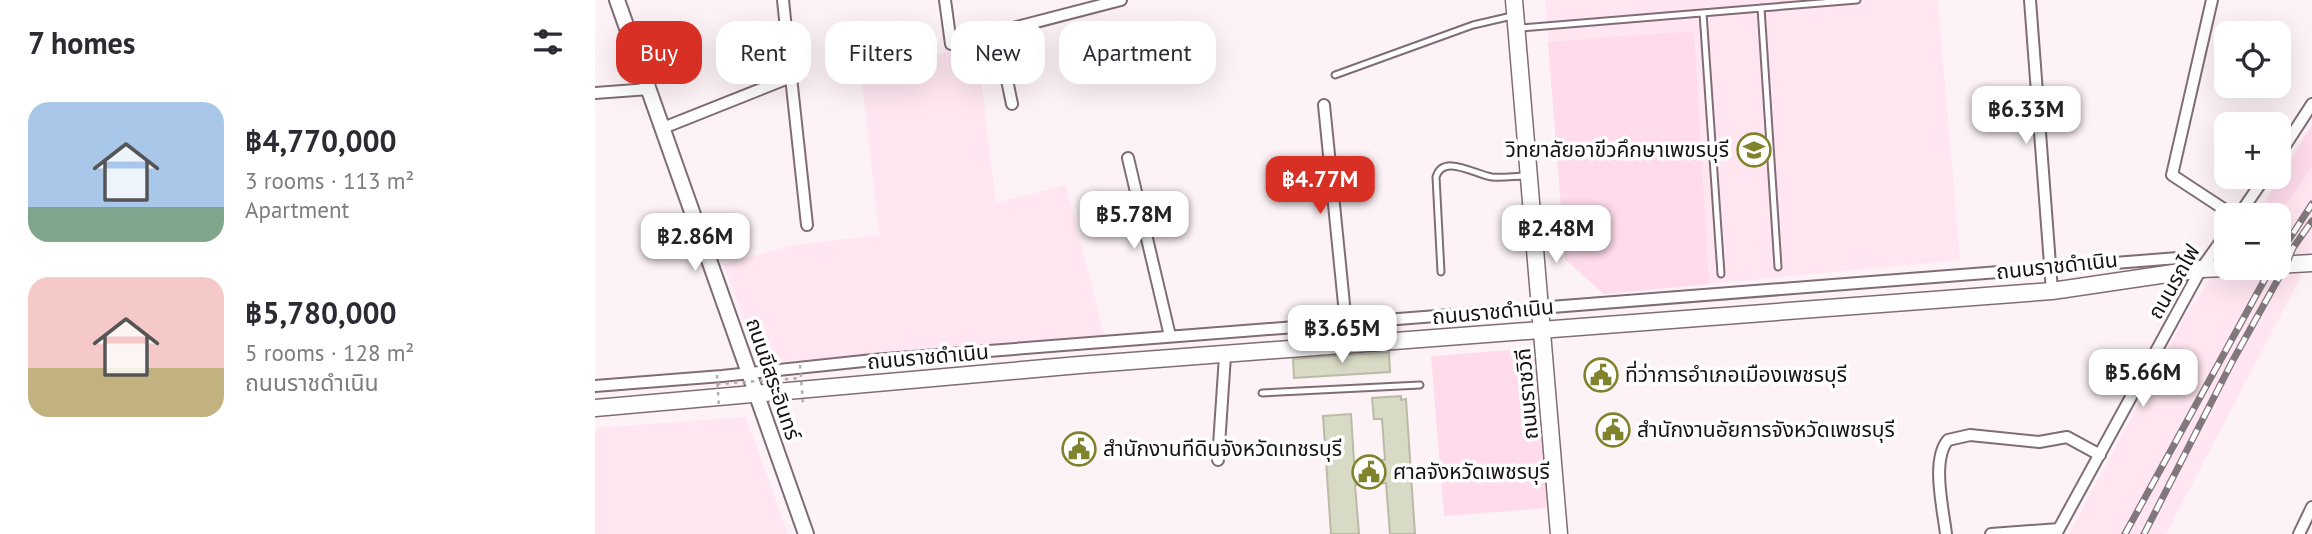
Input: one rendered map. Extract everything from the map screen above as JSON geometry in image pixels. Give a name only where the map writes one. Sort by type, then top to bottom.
[{"type":"main road","name":"ถนนราชวิถี","points":[[1515,15],[1559,534]]},
{"type":"main road","points":[[2291,264],[2312,263]]},
{"type":"main road","name":"ถนนราชดำเนิน","points":[[595,408],[1079,365],[2053,291],[2214,268]]},
{"type":"street","name":"ถนนขีสระอินทร์","points":[[617,0],[806,534]]},
{"type":"street","points":[[783,0],[785,21]]},
{"type":"street","points":[[944,0],[951,44]]},
{"type":"street","points":[[1040,21],[1121,0]]},
{"type":"street","points":[[2030,0],[2053,291]]},
{"type":"street","points":[[2212,0],[2172,175],[2215,203]]},
{"type":"street","points":[[663,128],[776,84]]},
{"type":"street","points":[[792,84],[807,225]]},
{"type":"street","points":[[1008,84],[1012,104]]},
{"type":"street","points":[[595,93],[649,89]]},
{"type":"street","points":[[2291,136],[2312,104]]},
{"type":"street","points":[[1324,105],[1346,324]]},
{"type":"street","points":[[1128,158],[1170,336]]},
{"type":"street","name":"ถนนรถไฟ","points":[[2057,531],[2201,269],[2214,251]]},
{"type":"street","points":[[595,386],[748,374],[778,368],[873,360],[2178,258],[2201,269]]},
{"type":"street","points":[[1728,294],[1730,314]]},
{"type":"street","points":[[1362,323],[1363,344]]},
{"type":"street","points":[[1079,344],[1079,365]]},
{"type":"street","points":[[1218,460],[1225,356]]},
{"type":"street","points":[[873,360],[874,383]]},
{"type":"street","points":[[1946,534],[1940,485],[1940,456],[1948,440],[1970,435],[2039,442],[2067,437],[2100,454]]},
{"type":"street","points":[[2299,534],[2312,507]]},
{"type":"street","points":[[1991,534],[2057,531]]},
{"type":"lane","points":[[1335,75],[1473,25],[1515,15],[1703,13],[1857,0]]},
{"type":"lane","points":[[1761,8],[1778,267]]},
{"type":"lane","points":[[1703,13],[1721,274]]},
{"type":"lane","points":[[1441,272],[1436,177],[1438,171],[1448,166],[1494,177],[1530,176]]},
{"type":"lane","points":[[1262,393],[1420,384]]},
{"type":"path","points":[[800,365],[803,404]]},
{"type":"path","points":[[717,375],[719,409]]},
{"type":"path","points":[[717,384],[801,378]]},
{"type":"shaded area","name":"วิทยาลัยอาขีวคึกษาเพขรบุรี","points":[[1545,0],[1938,0],[1960,260],[1604,294],[1565,259]]},
{"type":"shaded area","points":[[1694,31],[1709,284],[1604,294],[1565,259],[1548,42]]},
{"type":"shaded area","points":[[951,51],[951,84],[982,84],[996,203],[1066,185],[1104,335],[762,363],[723,264],[794,245],[879,235],[862,84],[937,84],[937,55]]},
{"type":"shaded area","points":[[2312,123],[2312,249],[2306,257],[2297,284],[2166,534],[2069,534],[2187,313],[2214,274],[2214,280],[2291,280],[2291,203],[2262,203],[2271,189],[2291,189],[2291,157]]},
{"type":"shaded area","points":[[2312,126],[2312,167],[2286,203],[2265,203],[2274,189],[2291,189],[2291,161]]},
{"type":"shaded area","points":[[1523,349],[1535,359],[1547,508],[1444,516],[1431,356]]},
{"type":"shaded area","points":[[746,417],[788,534],[595,534],[595,428]]},
{"type":"building","points":[[1389,352],[1390,372],[1294,378],[1293,359]]},
{"type":"building","name":"ศาลจังหวัดเพชรบุรี","points":[[1401,396],[1401,400],[1406,399],[1415,534],[1390,534],[1386,483],[1355,485],[1359,534],[1331,534],[1323,416],[1351,414],[1354,462],[1385,460],[1382,419],[1374,419],[1372,398]]},
{"type":"railway","points":[[2291,236],[2312,204]]},
{"type":"railway","points":[[2144,534],[2293,248],[2312,221]]},
{"type":"railway","points":[[2125,534],[2264,280]]},
{"type":"place","name":"วิทยาลัยอาขีวคึกษาเพขรบุรี","points":[[1754,150]]},
{"type":"place","name":"ที่ว่าการอำเภอเมืองเพชรบุรี","points":[[1601,375]]},
{"type":"place","name":"สำนักงานอัยการจังหวัดเพชรบุรี","points":[[1613,430]]},
{"type":"place","name":"สำนักงานทีดินจังหวัดเทชรบุรี","points":[[1079,449]]},
{"type":"place","name":"ศาลจังหวัดเพชรบุรี","points":[[1369,472]]}]
